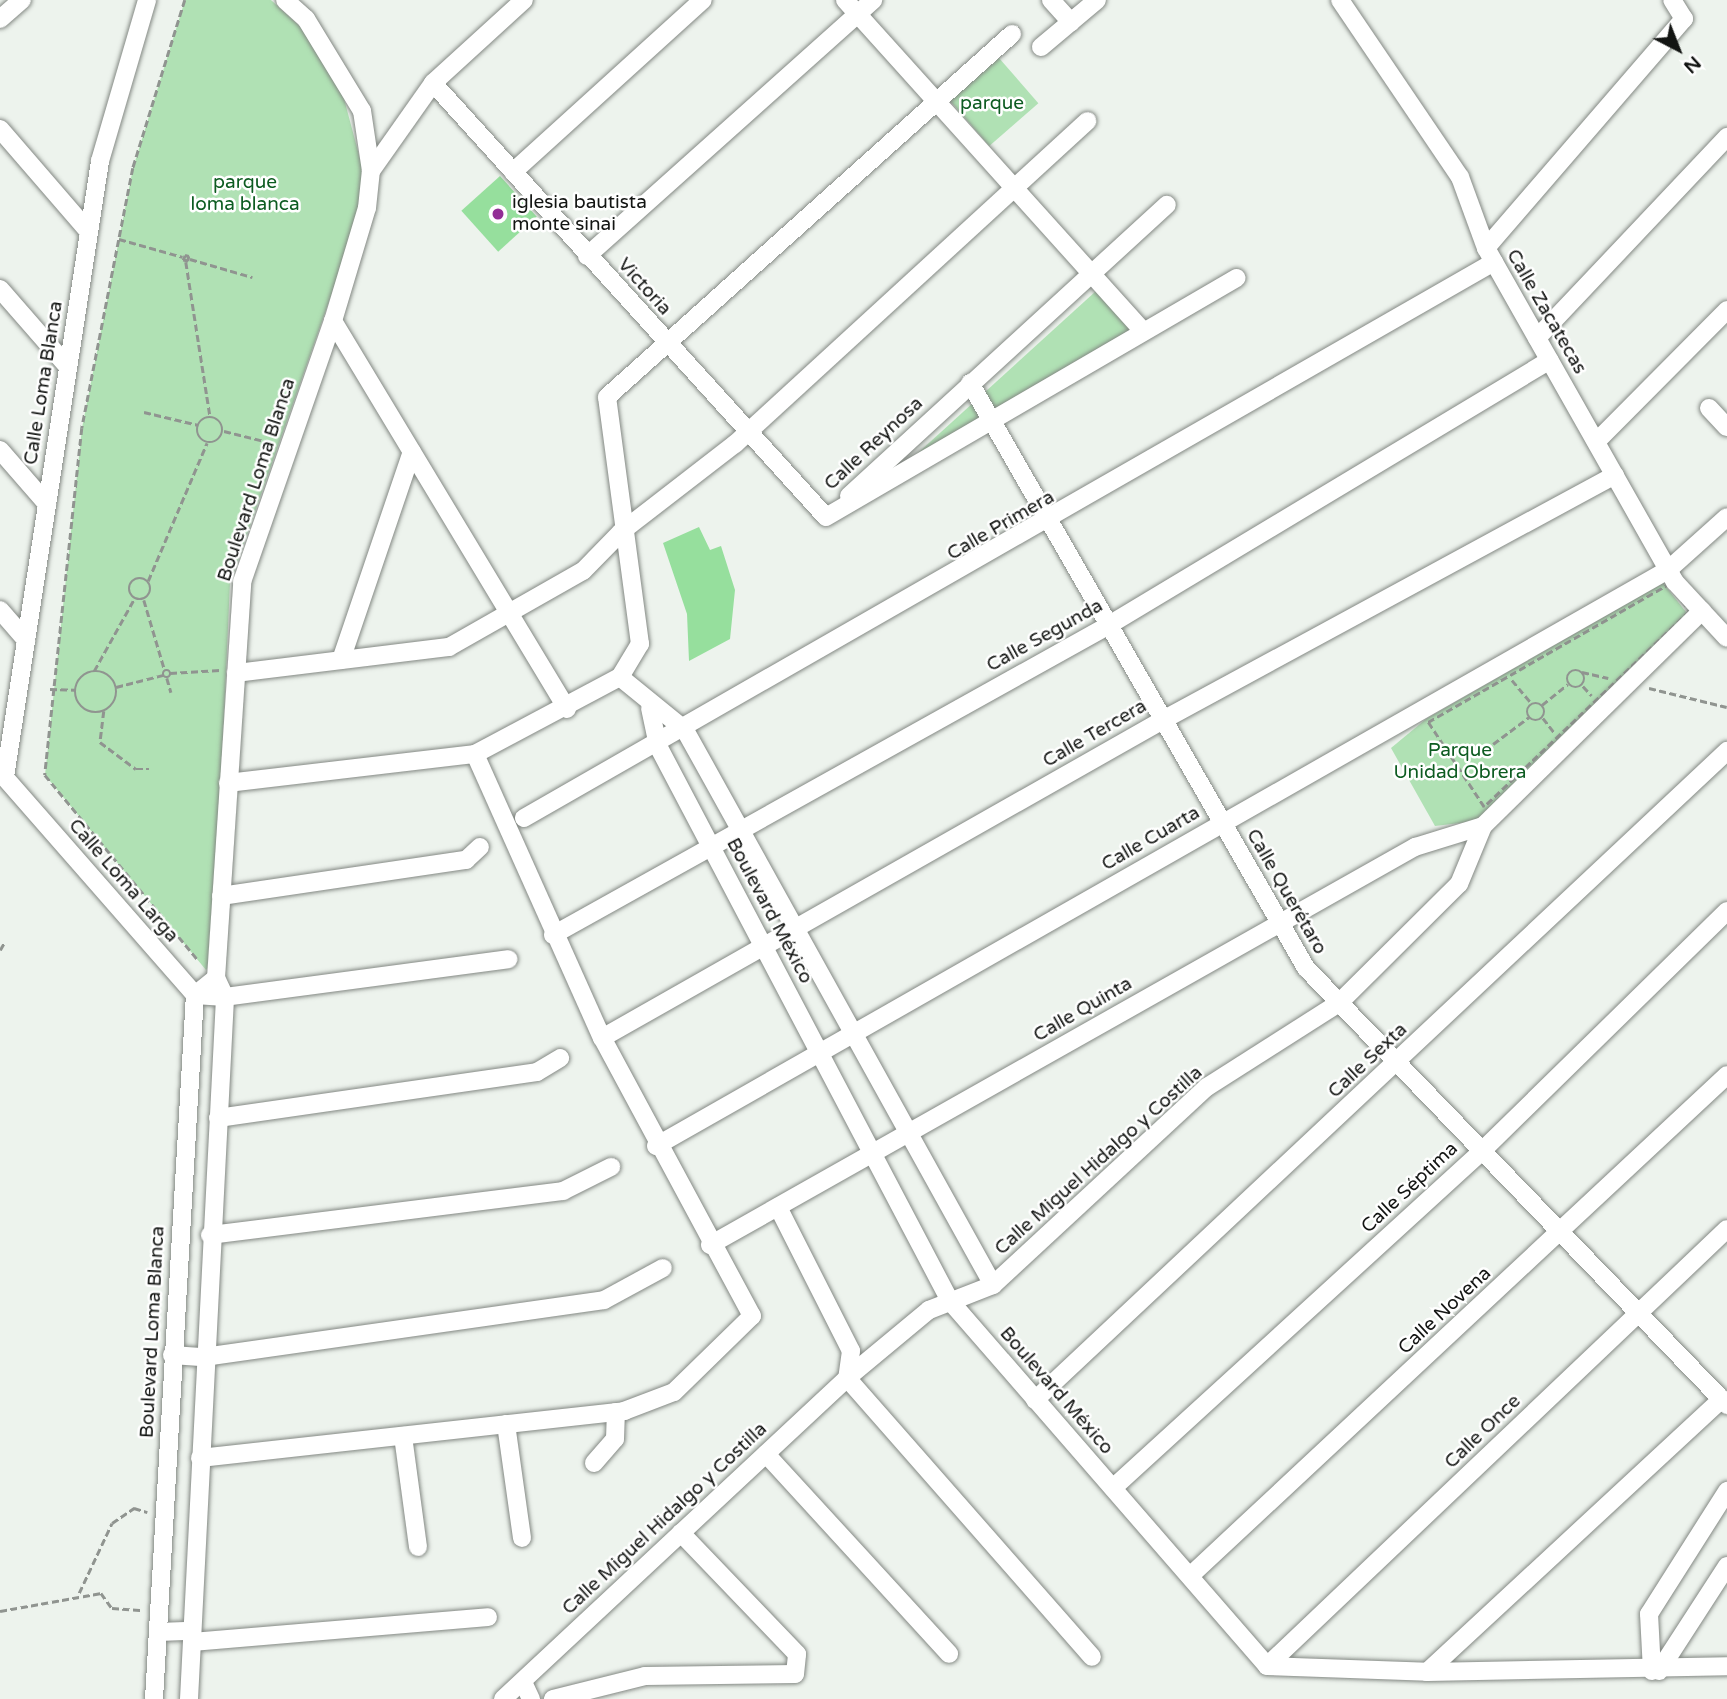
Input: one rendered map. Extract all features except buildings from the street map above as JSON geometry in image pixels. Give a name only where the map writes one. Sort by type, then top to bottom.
[{"type":"street","points":[[0,19],[22,0]]},
{"type":"street","name":"Calle Loma Blanca","points":[[2,775],[26,640],[100,161],[147,0]]},
{"type":"street","points":[[285,0],[306,19],[362,111],[371,171]]},
{"type":"street","points":[[371,171],[433,83],[524,0]]},
{"type":"street","points":[[513,172],[703,0]]},
{"type":"street","points":[[587,256],[851,7],[873,0]]},
{"type":"street","points":[[1051,0],[1070,22]]},
{"type":"street","points":[[1041,47],[1097,0]]},
{"type":"street","name":"Calle Primera","points":[[524,818],[658,746],[1050,522],[1490,255],[1684,19],[1672,0]]},
{"type":"street","name":"Calle Zacatecas","points":[[1342,1],[1460,177],[1490,255],[1668,570],[1727,638]]},
{"type":"street","points":[[851,7],[1143,331]]},
{"type":"street","points":[[229,783],[475,754],[567,709],[620,677],[640,644],[638,597],[621,532],[607,397],[669,345],[1012,34]]},
{"type":"street","name":"Victoria","points":[[433,83],[826,517]]},
{"type":"street","points":[[227,676],[449,647],[583,571],[621,532],[686,487],[1088,121]]},
{"type":"street","points":[[0,130],[89,232]]},
{"type":"street","points":[[1537,338],[1727,137]]},
{"type":"street","name":"Boulevard Loma Blanca","points":[[189,1699],[210,1235],[225,997],[211,974],[221,897],[229,783],[227,676],[242,582],[333,321],[367,208],[371,171]]},
{"type":"street","name":"Calle Reynosa","points":[[826,517],[1167,205]]},
{"type":"street","name":"Calle Reynosa","points":[[826,517],[1237,278]]},
{"type":"street","points":[[0,289],[68,367]]},
{"type":"street","points":[[1596,442],[1727,310]]},
{"type":"street","points":[[333,321],[567,709]]},
{"type":"street","name":"Calle Segunda","points":[[553,934],[713,848],[740,829],[1108,625],[1549,360]]},
{"type":"street","name":"Calle Querétaro","points":[[971,383],[1306,968],[1724,1402]]},
{"type":"street","points":[[1709,408],[1727,427]]},
{"type":"street","points":[[0,450],[47,504]]},
{"type":"street","points":[[341,660],[412,452]]},
{"type":"street","name":"Calle Tercera","points":[[602,1038],[797,932],[1163,720],[1615,475]]},
{"type":"street","name":"Calle Cuarta","points":[[656,1146],[818,1051],[854,1034],[1668,570],[1727,517]]},
{"type":"street","points":[[0,610],[26,640]]},
{"type":"street","name":"Calle Miguel Hidalgo y Costilla","points":[[503,1699],[847,1378],[950,1301],[993,1285],[1207,1087],[1339,1003],[1459,884],[1483,826],[1702,611]]},
{"type":"street","points":[[620,677],[650,708]]},
{"type":"street","name":"Boulevard México","points":[[650,708],[685,730],[993,1285]]},
{"type":"street","name":"Boulevard México","points":[[650,708],[658,746],[767,949],[869,1157],[950,1301],[1267,1666]]},
{"type":"street","name":"Calle Sexta","points":[[1035,1400],[1727,751]]},
{"type":"street","points":[[200,1458],[616,1412],[674,1392],[751,1316],[656,1146],[602,1038],[553,934],[475,754]]},
{"type":"street","name":"Calle Loma Larga","points":[[2,775],[195,995]]},
{"type":"street","name":"Calle Quinta","points":[[710,1245],[1415,847],[1483,826]]},
{"type":"street","points":[[221,897],[466,860],[480,847]]},
{"type":"street","name":"Calle Séptima","points":[[1113,1488],[1482,1151],[1727,911]]},
{"type":"street","points":[[195,995],[225,997],[508,958]]},
{"type":"street","points":[[195,995],[211,974]]},
{"type":"street","name":"Boulevard Loma Blanca","points":[[154,1699],[195,995]]},
{"type":"street","points":[[218,1118],[537,1072],[560,1058]]},
{"type":"street","name":"Calle Novena","points":[[1190,1576],[1727,1075]]},
{"type":"street","points":[[210,1235],[564,1191],[611,1167]]},
{"type":"street","points":[[778,1207],[850,1351],[847,1378],[1093,1657]]},
{"type":"street","name":"Calle Once","points":[[1267,1666],[1727,1229]]},
{"type":"street","points":[[172,1355],[204,1357],[604,1300],[663,1268]]},
{"type":"street","points":[[1427,1672],[1724,1402]]},
{"type":"street","points":[[594,1462],[615,1439],[616,1412]]},
{"type":"street","points":[[506,1424],[522,1538]]},
{"type":"street","points":[[403,1436],[418,1547]]},
{"type":"street","points":[[765,1454],[949,1654]]},
{"type":"street","points":[[1656,1671],[1649,1614],[1727,1490]]},
{"type":"street","points":[[553,1699],[645,1676],[795,1674],[800,1664],[681,1532]]},
{"type":"street","points":[[1656,1671],[1727,1566]]},
{"type":"street","points":[[158,1632],[192,1637],[488,1617]]},
{"type":"street","points":[[1267,1666],[1427,1672],[1656,1671],[1727,1666]]},
{"type":"street","points":[[523,1682],[531,1699]]},
{"type":"path","points":[[185,0],[133,168],[82,428],[49,689],[44,775],[211,974]]},
{"type":"path","points":[[119,239],[252,277]]},
{"type":"path","points":[[188,260],[210,416],[224,431],[278,445]]},
{"type":"path","points":[[144,412],[198,425],[207,443]]},
{"type":"path","points":[[198,425],[210,416]]},
{"type":"path","points":[[144,600],[151,592],[148,581],[207,443],[224,431]]},
{"type":"path","points":[[94,671],[134,599],[132,583],[148,581]]},
{"type":"path","points":[[1669,584],[1690,611],[1597,701],[1484,807],[1429,722],[1669,584]]},
{"type":"path","points":[[134,599],[144,600]]},
{"type":"path","points":[[144,600],[164,673],[172,692]]},
{"type":"path","points":[[149,769],[136,769],[100,742],[104,711],[116,687],[164,673],[227,676],[224,658]]},
{"type":"path","points":[[75,690],[83,675],[94,671],[109,676],[116,687]]},
{"type":"path","points":[[1508,676],[1532,704],[1542,705],[1568,684],[1569,673],[1582,672],[1621,681]]},
{"type":"path","points":[[1582,672],[1583,686],[1597,701]]},
{"type":"path","points":[[167,678],[170,673]]},
{"type":"path","points":[[1568,684],[1583,686]]},
{"type":"path","points":[[1634,685],[1727,707]]},
{"type":"path","points":[[49,689],[75,690]]},
{"type":"path","points":[[75,690],[84,710],[104,711]]},
{"type":"path","points":[[1529,718],[1532,704]]},
{"type":"path","points":[[1542,705],[1543,718],[1559,737]]},
{"type":"path","points":[[1493,744],[1529,718],[1543,718]]},
{"type":"path","points":[[0,950],[4,943]]},
{"type":"path","points":[[79,1593],[121,1514],[164,1507]]},
{"type":"path","points":[[0,1611],[79,1593],[100,1593],[111,1608],[133,1614],[159,1604]]},
{"type":"green space","name":"parque loma blanca","points":[[185,0],[271,0],[306,32],[339,80],[363,170],[358,219],[230,583],[213,962],[206,970],[45,775],[82,428],[133,168]]},
{"type":"green space","name":"parque","points":[[999,58],[1038,103],[989,146],[950,101]]},
{"type":"green space","points":[[1096,291],[1131,331],[897,472]]},
{"type":"green space","name":"Parque Unidad Obrera","points":[[1663,583],[1690,617],[1477,821],[1435,826],[1391,748],[1426,719]]},
{"type":"place","name":"iglesia bautista monte sinai","points":[[498,214]]}]
